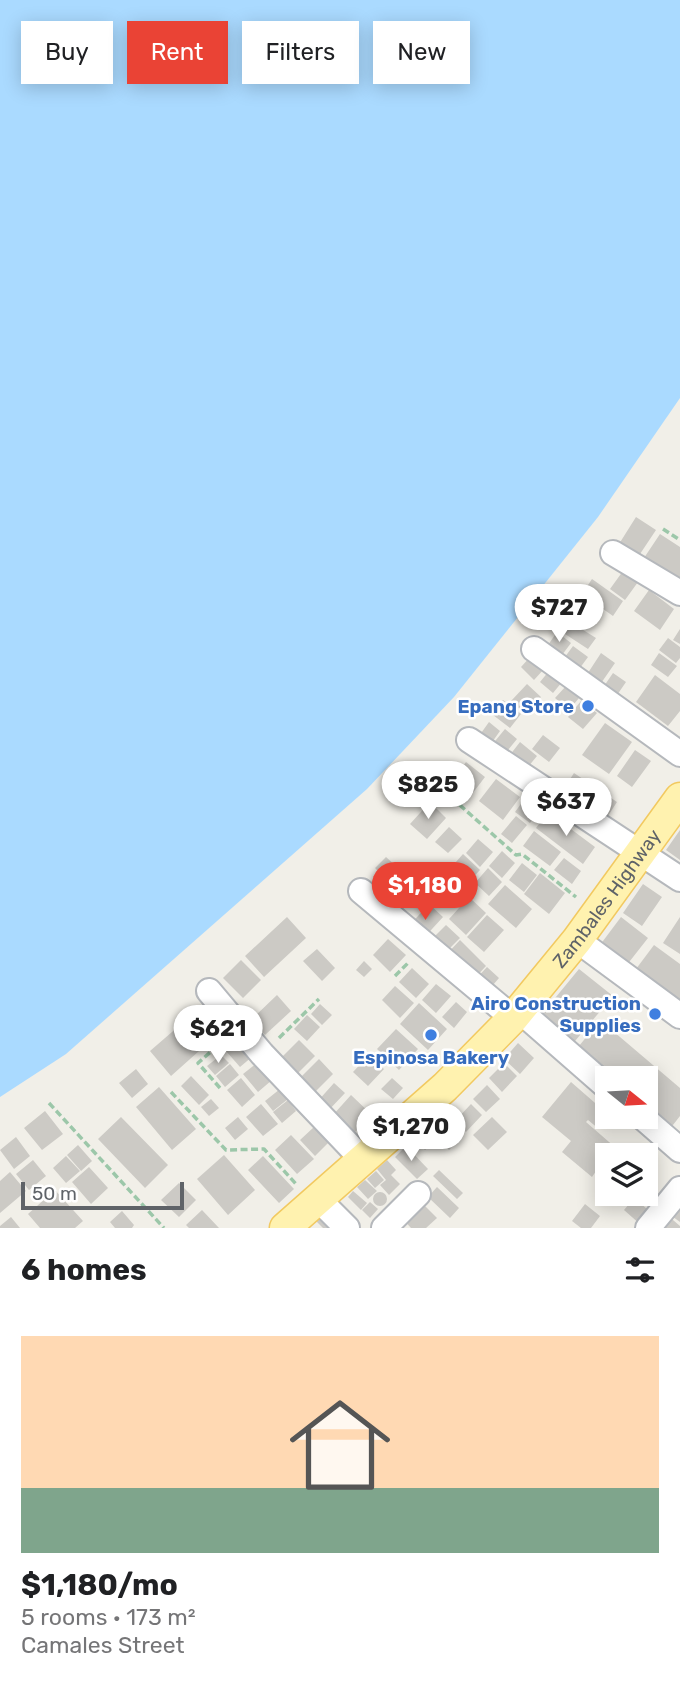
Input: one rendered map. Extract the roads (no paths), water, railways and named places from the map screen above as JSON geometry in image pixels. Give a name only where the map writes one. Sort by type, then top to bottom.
[{"type":"main road","name":"Zambales Highway","points":[[285,1228],[454,1078],[516,1014],[577,940],[680,798]]},
{"type":"street","points":[[613,552],[680,593]]},
{"type":"street","points":[[534,649],[680,754]]},
{"type":"street","points":[[469,740],[680,879]]},
{"type":"street","points":[[361,891],[595,1077]]},
{"type":"street","points":[[577,940],[680,1016]]},
{"type":"street","points":[[209,991],[262,1054],[362,1159]]},
{"type":"street","points":[[657,1129],[680,1150]]},
{"type":"street","points":[[648,1228],[680,1189]]},
{"type":"street","points":[[384,1228],[418,1194]]},
{"type":"street","points":[[316,1202],[347,1228]]},
{"type":"water","points":[[0,0],[680,0],[680,398],[598,517],[454,697],[367,789],[66,1054],[0,1097]]},
{"type":"place","name":"Epang Store","points":[[588,706]]},
{"type":"place","name":"Airo Construction Supplies","points":[[655,1014]]},
{"type":"place","name":"Espinosa Bakery","points":[[431,1035]]}]
